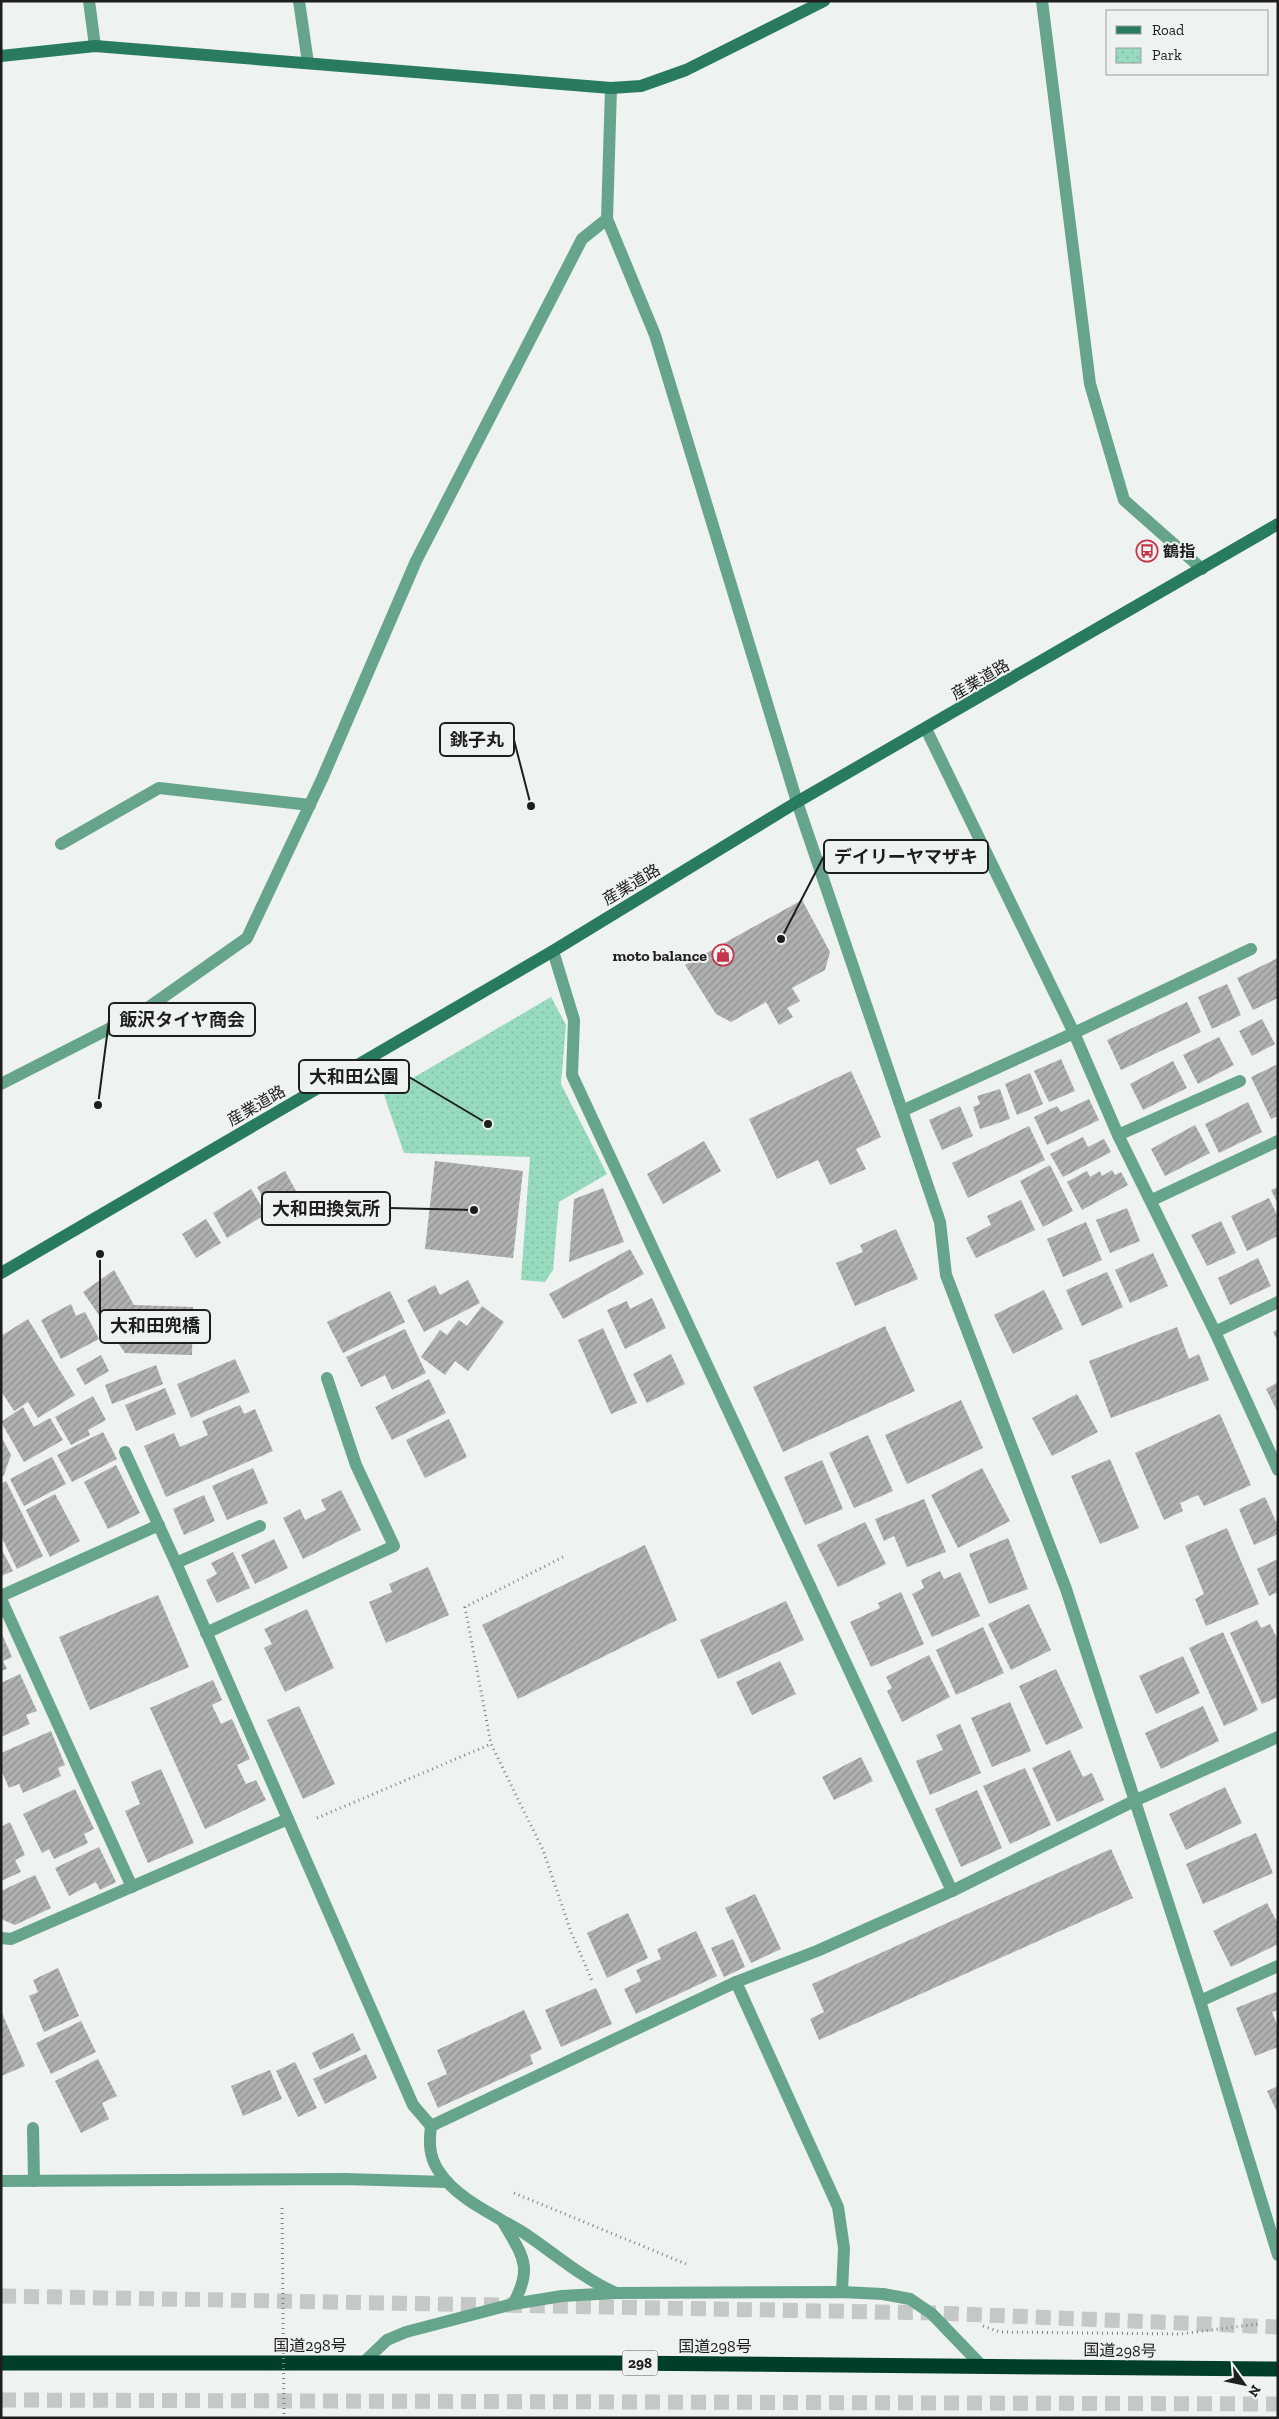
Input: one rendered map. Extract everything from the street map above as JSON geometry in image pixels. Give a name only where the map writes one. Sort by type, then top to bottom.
[{"type":"highway","name":"国道298号","points":[[1,2363],[981,2365],[1278,2369]]},
{"type":"main road","points":[[1,56],[95,46],[610,88],[641,86],[686,70],[824,1]]},
{"type":"main road","name":"産業道路","points":[[1,1273],[553,951],[797,802],[1278,524]]},
{"type":"street","points":[[88,1],[95,46]]},
{"type":"street","points":[[299,1],[308,63]]},
{"type":"street","points":[[1042,1],[1090,384],[1124,500],[1202,569]]},
{"type":"street","points":[[610,88],[607,220],[655,335],[797,802],[904,1110],[940,1222],[946,1275],[1066,1589],[1273,2228],[1278,2255]]},
{"type":"street","points":[[1,1084],[142,1012],[247,938],[310,804],[416,561],[582,239],[607,220]]},
{"type":"street","points":[[926,729],[1074,1033],[1118,1136],[1152,1200],[1215,1332],[1274,1449],[1278,1470]]},
{"type":"street","points":[[61,844],[159,788],[310,804]]},
{"type":"street","points":[[904,1110],[1074,1033],[1251,949]]},
{"type":"street","points":[[553,951],[574,1020],[572,1075],[952,1891]]},
{"type":"street","points":[[1118,1136],[1240,1081]]},
{"type":"street","points":[[1152,1200],[1278,1141]]},
{"type":"street","points":[[1215,1332],[1278,1302]]},
{"type":"street","points":[[206,1633],[394,1546],[356,1464],[327,1378]]},
{"type":"street","points":[[125,1452],[176,1563],[413,2105],[431,2126],[430,2149],[432,2159],[447,2182],[503,2222],[522,2232],[597,2284],[616,2292]]},
{"type":"street","points":[[132,1887],[1,1597],[159,1525]]},
{"type":"street","points":[[176,1563],[260,1526]]},
{"type":"street","points":[[431,2126],[736,1982],[817,1952],[952,1891],[1134,1801],[1278,1737]]},
{"type":"street","points":[[1,1938],[11,1939],[132,1887],[290,1824]]},
{"type":"street","points":[[1200,2002],[1278,1966]]},
{"type":"street","points":[[736,1982],[838,2207],[844,2248],[842,2292]]},
{"type":"street","points":[[33,2128],[34,2181]]},
{"type":"street","points":[[1,2181],[345,2179],[447,2182]]},
{"type":"street","points":[[503,2222],[525,2265],[523,2286],[514,2304]]},
{"type":"street","points":[[363,2363],[387,2340],[406,2332],[514,2304],[562,2296],[616,2292],[842,2292],[882,2294],[910,2299],[932,2314],[981,2365]]},
{"type":"path","points":[[563,1556],[464,1607],[491,1744],[543,1850],[571,1932],[593,1983]]},
{"type":"path","points":[[290,1824],[491,1744]]},
{"type":"path","points":[[504,2190],[689,2265]]},
{"type":"path","points":[[282,2208],[284,2418]]},
{"type":"path","points":[[977,2321],[991,2330],[1000,2332],[1180,2334],[1259,2324]]},
{"type":"green space","points":[[551,997],[566,1025],[561,1084],[607,1174],[559,1202],[553,1270],[545,1282],[521,1280],[530,1157],[404,1153],[384,1095]]},
{"type":"building","points":[[802,900],[830,952],[825,970],[792,988],[800,1001],[787,1008],[793,1017],[779,1025],[766,1002],[731,1022],[716,1014],[685,965]]},
{"type":"building","points":[[1278,958],[1278,998],[1253,1010],[1237,978]]},
{"type":"building","points":[[1227,984],[1241,1015],[1212,1029],[1198,997]]},
{"type":"building","points":[[1187,1002],[1201,1032],[1121,1070],[1107,1040]]},
{"type":"building","points":[[1262,1019],[1275,1044],[1252,1056],[1239,1031]]},
{"type":"building","points":[[1219,1037],[1234,1065],[1198,1084],[1183,1055]]},
{"type":"building","points":[[1061,1059],[1075,1091],[1049,1102],[1034,1071]]},
{"type":"building","points":[[1173,1061],[1187,1088],[1143,1110],[1130,1084]]},
{"type":"building","points":[[1278,1064],[1278,1116],[1271,1119],[1251,1077]]},
{"type":"building","points":[[851,1071],[881,1137],[856,1149],[866,1169],[830,1185],[818,1160],[777,1179],[749,1119]]},
{"type":"building","points":[[1030,1073],[1043,1104],[1017,1115],[1005,1084]]},
{"type":"building","points":[[1000,1089],[1010,1119],[980,1129],[973,1107],[980,1104],[977,1096]]},
{"type":"building","points":[[1089,1099],[1099,1120],[1047,1145],[1034,1117],[1057,1106],[1061,1112]]},
{"type":"building","points":[[1248,1102],[1262,1132],[1219,1153],[1205,1124]]},
{"type":"building","points":[[960,1106],[973,1136],[942,1150],[929,1120]]},
{"type":"building","points":[[1195,1125],[1210,1153],[1165,1176],[1151,1149]]},
{"type":"building","points":[[1029,1126],[1045,1160],[968,1198],[952,1163]]},
{"type":"building","points":[[1083,1137],[1088,1147],[1104,1139],[1111,1152],[1063,1177],[1050,1154]]},
{"type":"building","points":[[704,1141],[721,1171],[663,1204],[647,1174]]},
{"type":"building","points":[[435,1161],[523,1171],[513,1258],[425,1249]]},
{"type":"building","points":[[1050,1165],[1073,1211],[1043,1227],[1020,1181]]},
{"type":"building","points":[[1112,1170],[1115,1175],[1121,1172],[1128,1185],[1082,1210],[1067,1182],[1087,1171],[1090,1177],[1100,1171],[1102,1176]]},
{"type":"building","points":[[285,1171],[301,1200],[273,1215],[257,1187]]},
{"type":"building","points":[[1278,1187],[1278,1204],[1271,1190]]},
{"type":"building","points":[[603,1188],[624,1242],[569,1262],[574,1199]]},
{"type":"building","points":[[251,1189],[266,1214],[227,1238],[213,1213]]},
{"type":"building","points":[[1269,1198],[1278,1217],[1278,1236],[1247,1251],[1231,1216]]},
{"type":"building","points":[[1021,1200],[1035,1230],[976,1258],[966,1238],[991,1225],[987,1216]]},
{"type":"building","points":[[1127,1208],[1140,1241],[1110,1253],[1096,1220]]},
{"type":"building","points":[[206,1219],[221,1243],[196,1258],[182,1234]]},
{"type":"building","points":[[1221,1221],[1236,1253],[1207,1266],[1191,1235]]},
{"type":"building","points":[[1086,1222],[1102,1260],[1063,1277],[1047,1239]]},
{"type":"building","points":[[896,1229],[918,1279],[855,1306],[836,1263],[863,1252],[860,1245]]},
{"type":"building","points":[[630,1249],[644,1274],[563,1319],[549,1294]]},
{"type":"building","points":[[1153,1253],[1168,1286],[1130,1303],[1115,1270]]},
{"type":"building","points":[[1258,1258],[1271,1286],[1230,1305],[1218,1278]]},
{"type":"building","points":[[114,1270],[134,1305],[193,1307],[192,1355],[125,1353],[83,1292]]},
{"type":"building","points":[[1107,1272],[1123,1307],[1082,1326],[1066,1290]]},
{"type":"building","points":[[468,1280],[480,1303],[424,1332],[407,1300],[435,1285],[440,1295]]},
{"type":"building","points":[[1044,1290],[1063,1329],[1013,1354],[994,1315]]},
{"type":"building","points":[[390,1291],[405,1322],[343,1353],[327,1322]]},
{"type":"building","points":[[652,1298],[666,1328],[625,1349],[607,1310],[627,1301],[630,1309]]},
{"type":"building","points":[[71,1304],[76,1316],[85,1312],[99,1339],[61,1359],[41,1320]]},
{"type":"building","points":[[482,1306],[504,1322],[468,1371],[455,1361],[445,1375],[421,1357],[440,1330],[447,1335],[459,1320],[467,1326]]},
{"type":"building","points":[[28,1319],[75,1395],[38,1418],[28,1402],[14,1411],[1,1391],[1,1336]]},
{"type":"building","points":[[885,1326],[915,1391],[783,1452],[753,1387]]},
{"type":"building","points":[[1177,1327],[1189,1359],[1199,1354],[1209,1380],[1111,1418],[1089,1361]]},
{"type":"building","points":[[603,1328],[637,1403],[611,1414],[578,1340]]},
{"type":"building","points":[[405,1329],[426,1373],[392,1390],[385,1375],[361,1387],[346,1357]]},
{"type":"building","points":[[1278,1329],[1278,1341],[1273,1332]]},
{"type":"building","points":[[671,1354],[685,1384],[647,1403],[633,1374]]},
{"type":"building","points":[[101,1355],[109,1371],[85,1385],[76,1369]]},
{"type":"building","points":[[235,1359],[250,1392],[191,1418],[177,1384]]},
{"type":"building","points":[[156,1365],[163,1384],[112,1404],[105,1385]]},
{"type":"building","points":[[429,1379],[446,1413],[392,1440],[375,1407]]},
{"type":"building","points":[[1278,1382],[1278,1413],[1266,1389]]},
{"type":"building","points":[[165,1388],[176,1414],[136,1431],[125,1405]]},
{"type":"building","points":[[1077,1394],[1098,1432],[1052,1456],[1032,1418]]},
{"type":"building","points":[[93,1396],[106,1420],[88,1430],[90,1435],[71,1445],[55,1417]]},
{"type":"building","points":[[961,1400],[983,1448],[907,1484],[885,1435]]},
{"type":"building","points":[[240,1405],[244,1414],[255,1409],[273,1451],[166,1497],[144,1446],[174,1433],[180,1447],[208,1435],[202,1421]]},
{"type":"building","points":[[23,1407],[34,1427],[50,1418],[63,1440],[24,1462],[1,1422]]},
{"type":"building","points":[[1220,1414],[1251,1485],[1204,1506],[1198,1495],[1180,1503],[1183,1511],[1164,1520],[1135,1453]]},
{"type":"building","points":[[449,1419],[467,1457],[425,1478],[406,1440]]},
{"type":"building","points":[[103,1432],[117,1459],[72,1482],[57,1455]]},
{"type":"building","points":[[868,1435],[893,1491],[854,1508],[829,1453]]},
{"type":"building","points":[[1,1436],[11,1455],[4,1475],[1,1477]]},
{"type":"building","points":[[52,1457],[66,1484],[24,1506],[10,1479]]},
{"type":"building","points":[[1110,1459],[1139,1528],[1100,1544],[1071,1476]]},
{"type":"building","points":[[822,1460],[843,1509],[805,1525],[784,1477]]},
{"type":"building","points":[[116,1465],[140,1513],[108,1529],[84,1482]]},
{"type":"building","points":[[253,1468],[268,1503],[227,1520],[212,1486]]},
{"type":"building","points":[[982,1468],[1010,1521],[958,1548],[931,1495]]},
{"type":"building","points":[[6,1481],[43,1556],[17,1569],[1,1536],[1,1484]]},
{"type":"building","points":[[341,1490],[361,1530],[303,1559],[283,1518],[300,1509],[305,1520],[326,1510],[321,1500]]},
{"type":"building","points":[[55,1494],[80,1541],[50,1557],[26,1510]]},
{"type":"building","points":[[204,1495],[215,1521],[184,1535],[173,1509]]},
{"type":"building","points":[[1265,1497],[1278,1526],[1278,1534],[1254,1545],[1239,1509]]},
{"type":"building","points":[[924,1499],[946,1552],[907,1567],[894,1536],[884,1541],[875,1519]]},
{"type":"building","points":[[865,1522],[886,1564],[838,1587],[817,1545]]},
{"type":"building","points":[[1227,1528],[1259,1604],[1206,1626],[1195,1599],[1204,1594],[1185,1546]]},
{"type":"building","points":[[1008,1538],[1028,1589],[989,1604],[969,1554]]},
{"type":"building","points":[[274,1539],[288,1568],[255,1584],[241,1555]]},
{"type":"building","points":[[645,1545],[677,1620],[518,1699],[482,1625]]},
{"type":"building","points":[[1,1548],[13,1571],[1,1576]]},
{"type":"building","points":[[233,1552],[250,1588],[217,1603],[206,1580],[217,1574],[211,1563]]},
{"type":"building","points":[[1278,1559],[1278,1592],[1269,1596],[1257,1569]]},
{"type":"building","points":[[428,1567],[449,1615],[386,1643],[369,1602],[392,1592],[389,1584]]},
{"type":"building","points":[[940,1571],[944,1579],[960,1572],[980,1616],[932,1637],[912,1594],[924,1588],[921,1580]]},
{"type":"building","points":[[901,1592],[924,1644],[871,1667],[850,1622],[880,1608],[878,1603]]},
{"type":"building","points":[[158,1595],[189,1667],[90,1710],[59,1637]]},
{"type":"building","points":[[786,1601],[804,1640],[718,1679],[700,1640]]},
{"type":"building","points":[[1029,1604],[1051,1650],[1011,1670],[988,1624]]},
{"type":"building","points":[[307,1609],[334,1668],[285,1692],[264,1648],[272,1644],[264,1629]]},
{"type":"building","points":[[1257,1620],[1261,1628],[1270,1624],[1278,1640],[1278,1697],[1262,1704],[1230,1633]]},
{"type":"building","points":[[983,1627],[1004,1673],[956,1695],[936,1650]]},
{"type":"building","points":[[1,1632],[12,1657],[3,1661],[7,1669],[1,1671]]},
{"type":"building","points":[[1223,1632],[1258,1710],[1224,1726],[1189,1648]]},
{"type":"building","points":[[929,1655],[950,1697],[902,1722],[887,1691],[892,1688],[886,1677]]},
{"type":"building","points":[[1183,1656],[1200,1693],[1156,1714],[1139,1676]]},
{"type":"building","points":[[780,1661],[796,1694],[752,1715],[736,1682]]},
{"type":"building","points":[[1056,1669],[1083,1728],[1046,1745],[1019,1686]]},
{"type":"building","points":[[20,1674],[37,1711],[26,1715],[30,1724],[1,1737],[1,1683]]},
{"type":"building","points":[[213,1680],[222,1700],[212,1705],[221,1724],[232,1719],[250,1759],[237,1765],[246,1784],[256,1780],[266,1800],[205,1829],[150,1708]]},
{"type":"building","points":[[1010,1702],[1031,1751],[992,1767],[971,1718]]},
{"type":"building","points":[[299,1706],[335,1784],[303,1799],[267,1720]]},
{"type":"building","points":[[1203,1706],[1219,1741],[1161,1769],[1145,1733]]},
{"type":"building","points":[[960,1724],[981,1773],[930,1795],[916,1761],[943,1750],[936,1735]]},
{"type":"building","points":[[51,1731],[65,1765],[58,1768],[61,1776],[23,1793],[19,1784],[9,1788],[1,1770],[1,1753]]},
{"type":"building","points":[[1070,1750],[1083,1777],[1092,1773],[1104,1800],[1057,1822],[1032,1768]]},
{"type":"building","points":[[861,1757],[873,1781],[834,1800],[822,1777]]},
{"type":"building","points":[[1025,1768],[1051,1825],[1010,1844],[983,1786]]},
{"type":"building","points":[[161,1769],[194,1843],[148,1863],[125,1811],[140,1804],[131,1782]]},
{"type":"building","points":[[1225,1787],[1242,1823],[1186,1850],[1169,1814]]},
{"type":"building","points":[[75,1789],[94,1829],[84,1834],[88,1843],[54,1859],[49,1849],[42,1853],[23,1814]]},
{"type":"building","points":[[977,1790],[1002,1848],[961,1867],[935,1809]]},
{"type":"building","points":[[10,1822],[25,1855],[15,1860],[21,1872],[1,1881],[1,1827]]},
{"type":"building","points":[[1256,1833],[1273,1873],[1203,1904],[1186,1864]]},
{"type":"building","points":[[99,1847],[116,1882],[100,1890],[96,1882],[69,1896],[55,1868]]},
{"type":"building","points":[[1111,1849],[1133,1898],[819,2040],[810,2019],[824,2012],[812,1984]]},
{"type":"building","points":[[35,1875],[51,1908],[15,1925],[1,1919],[1,1891]]},
{"type":"building","points":[[755,1894],[781,1949],[751,1963],[725,1908]]},
{"type":"building","points":[[1267,1903],[1278,1924],[1278,1944],[1231,1967],[1213,1931]]},
{"type":"building","points":[[628,1913],[648,1958],[607,1978],[587,1933]]},
{"type":"building","points":[[696,1931],[717,1976],[636,2014],[624,1989],[641,1981],[636,1970],[661,1959],[657,1949]]},
{"type":"building","points":[[733,1939],[745,1967],[724,1977],[711,1948]]},
{"type":"building","points":[[58,1968],[79,2016],[44,2032],[29,1996],[38,1992],[33,1980]]},
{"type":"building","points":[[596,1988],[612,2024],[561,2047],[545,2010]]},
{"type":"building","points":[[1278,1991],[1278,2010],[1272,2012],[1278,2027],[1278,2047],[1255,2056],[1236,2008]]},
{"type":"building","points":[[524,2010],[542,2049],[530,2055],[533,2064],[438,2108],[427,2083],[447,2074],[437,2050]]},
{"type":"building","points":[[1,2011],[25,2066],[1,2076]]},
{"type":"building","points":[[81,2021],[96,2052],[51,2074],[36,2043]]},
{"type":"building","points":[[353,2033],[361,2050],[320,2070],[312,2053]]},
{"type":"building","points":[[366,2054],[377,2078],[325,2104],[313,2079]]},
{"type":"building","points":[[98,2059],[117,2096],[102,2103],[109,2119],[81,2133],[55,2081]]},
{"type":"building","points":[[295,2062],[317,2108],[298,2117],[276,2071]]},
{"type":"building","points":[[270,2070],[282,2099],[243,2116],[231,2086]]},
{"type":"building","points":[[1278,2086],[1278,2114],[1267,2091]]},
{"type":"tunnel","points":[[1,2296],[936,2313],[1278,2327]]},
{"type":"tunnel","points":[[1,2400],[1278,2404]]},
{"type":"place","name":"鶴指","points":[[1147,551]]},
{"type":"place","name":"銚子丸","points":[[531,806]]},
{"type":"place","name":"デイリーヤマザキ","points":[[781,939]]},
{"type":"place","name":"moto balance","points":[[723,955]]},
{"type":"place","name":"飯沢タイヤ商会","points":[[98,1105]]},
{"type":"place","name":"大和田公園","points":[[488,1124]]},
{"type":"place","name":"大和田換気所","points":[[474,1210]]},
{"type":"place","name":"大和田兜橋","points":[[100,1254]]}]
